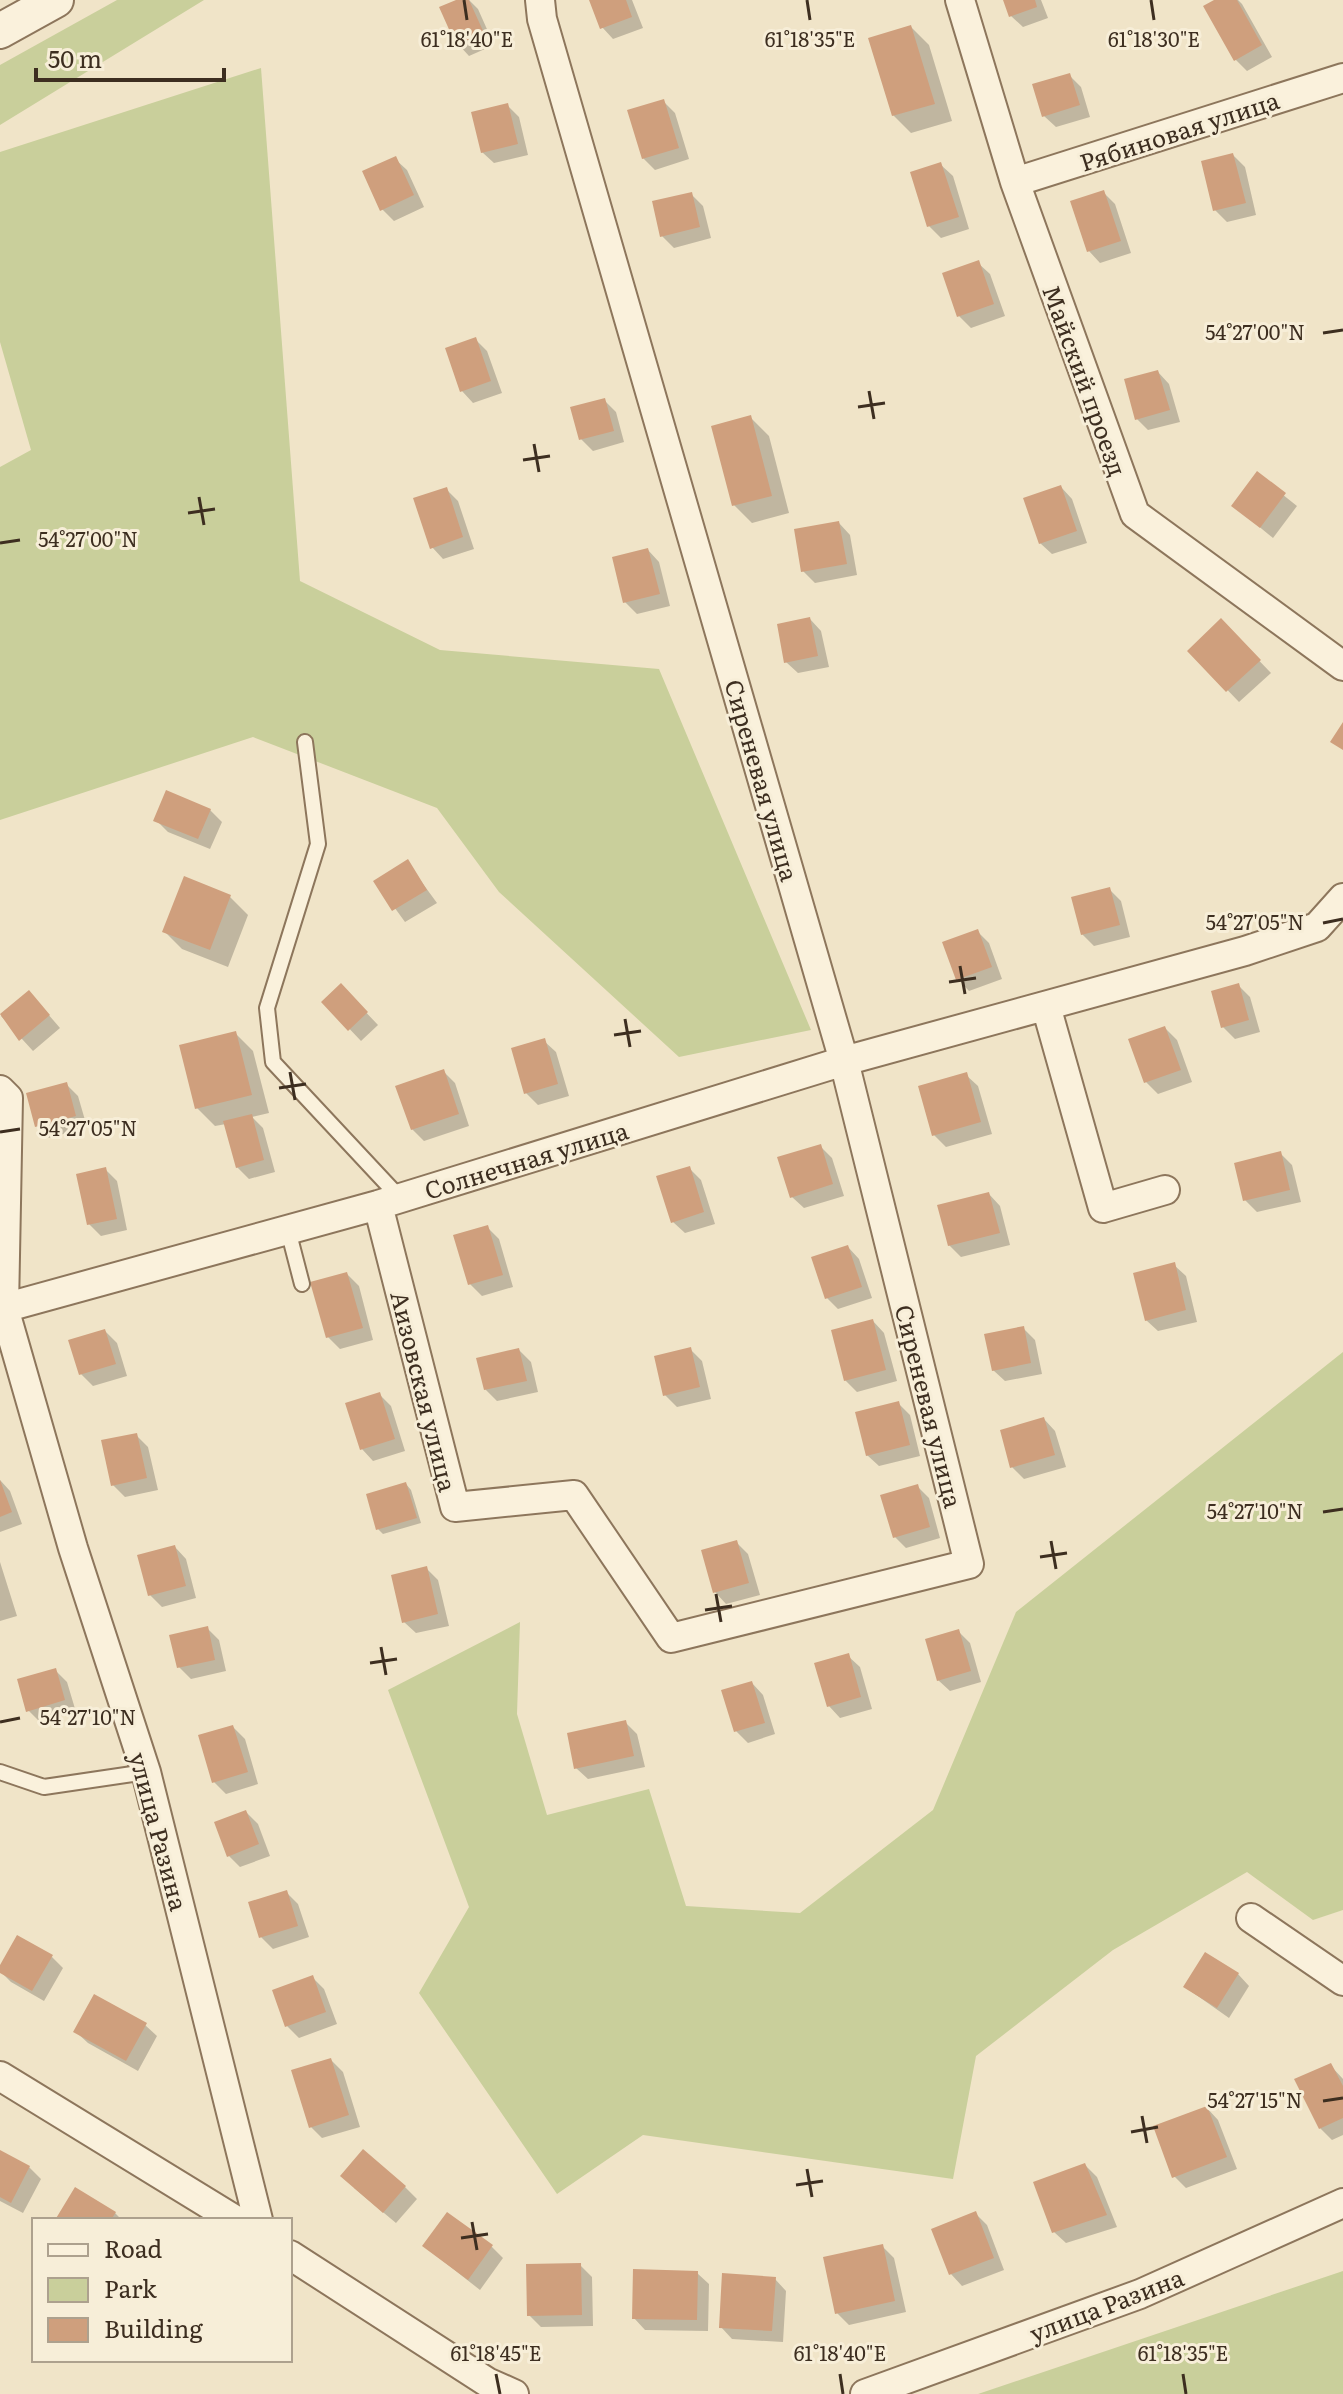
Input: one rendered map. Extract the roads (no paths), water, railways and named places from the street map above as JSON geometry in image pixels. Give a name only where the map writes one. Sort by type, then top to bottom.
[{"type":"street","points":[[0,31],[56,0]]},
{"type":"street","name":"Сиреневая улица","points":[[540,0],[560,81],[844,1061],[969,1564]]},
{"type":"street","name":"Майский проезд","points":[[960,0],[1015,182],[1135,514],[1343,666]]},
{"type":"street","name":"Рябиновая улица","points":[[1015,182],[1343,78]]},
{"type":"street","name":"Солнечная улица","points":[[2,1308],[389,1202],[844,1061],[1245,951],[1317,927],[1343,898]]},
{"type":"street","points":[[1046,1006],[1103,1208],[1165,1190]]},
{"type":"street","points":[[0,1090],[8,1098],[2,1308]]},
{"type":"street","name":"Аизовская улица","points":[[389,1202],[455,1507],[574,1495],[671,1638],[969,1564]]},
{"type":"street","name":"улица Разина","points":[[2,1308],[73,1548],[146,1772],[258,2218]]},
{"type":"street","points":[[1251,1918],[1343,1981]]},
{"type":"street","points":[[0,2076],[232,2218]]},
{"type":"street","name":"улица Разина","points":[[865,2394],[1140,2294],[1343,2203]]},
{"type":"street","points":[[292,2256],[487,2382],[514,2394]]},
{"type":"lane","points":[[305,742],[318,844],[267,1008],[273,1062],[389,1202]]},
{"type":"lane","points":[[288,1230],[302,1284]]},
{"type":"lane","points":[[0,1772],[44,1787],[146,1772]]}]
